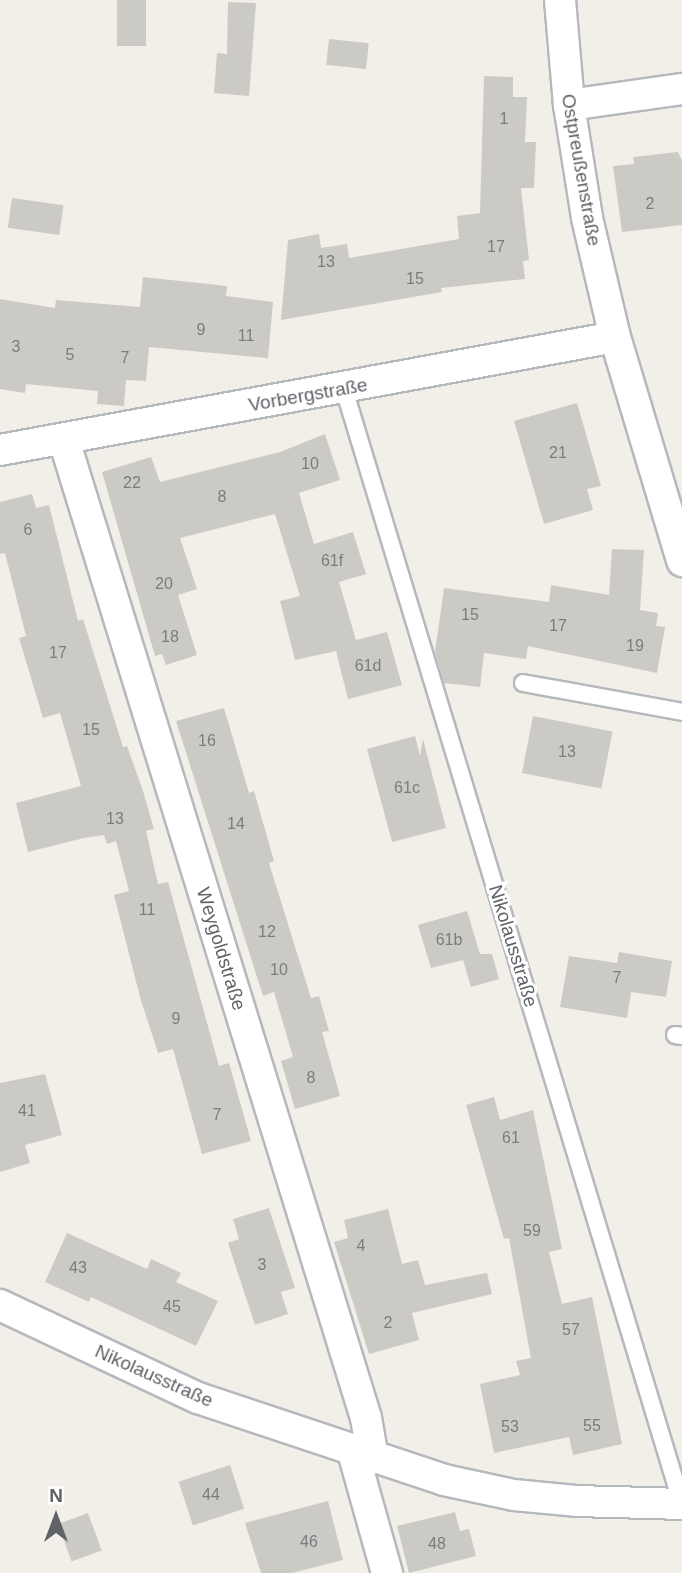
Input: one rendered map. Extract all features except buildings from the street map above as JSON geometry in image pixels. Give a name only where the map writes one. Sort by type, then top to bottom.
[{"type":"street","name":"Ostpreußenstraße","points":[[560,0],[569,105],[587,218],[615,337],[682,561]]},
{"type":"street","points":[[569,105],[682,89]]},
{"type":"street","name":"Vorbergstraße","points":[[0,450],[344,389],[615,337]]},
{"type":"street","name":"Weygoldstraße","points":[[64,440],[362,1405],[363,1455],[387,1573]]},
{"type":"street","name":"Nikolausstraße","points":[[0,1304],[198,1398],[363,1455],[514,1495],[682,1504]]},
{"type":"lane","name":"Nikolausstraße","points":[[344,389],[682,1504]]},
{"type":"lane","points":[[523,682],[682,712]]}]
